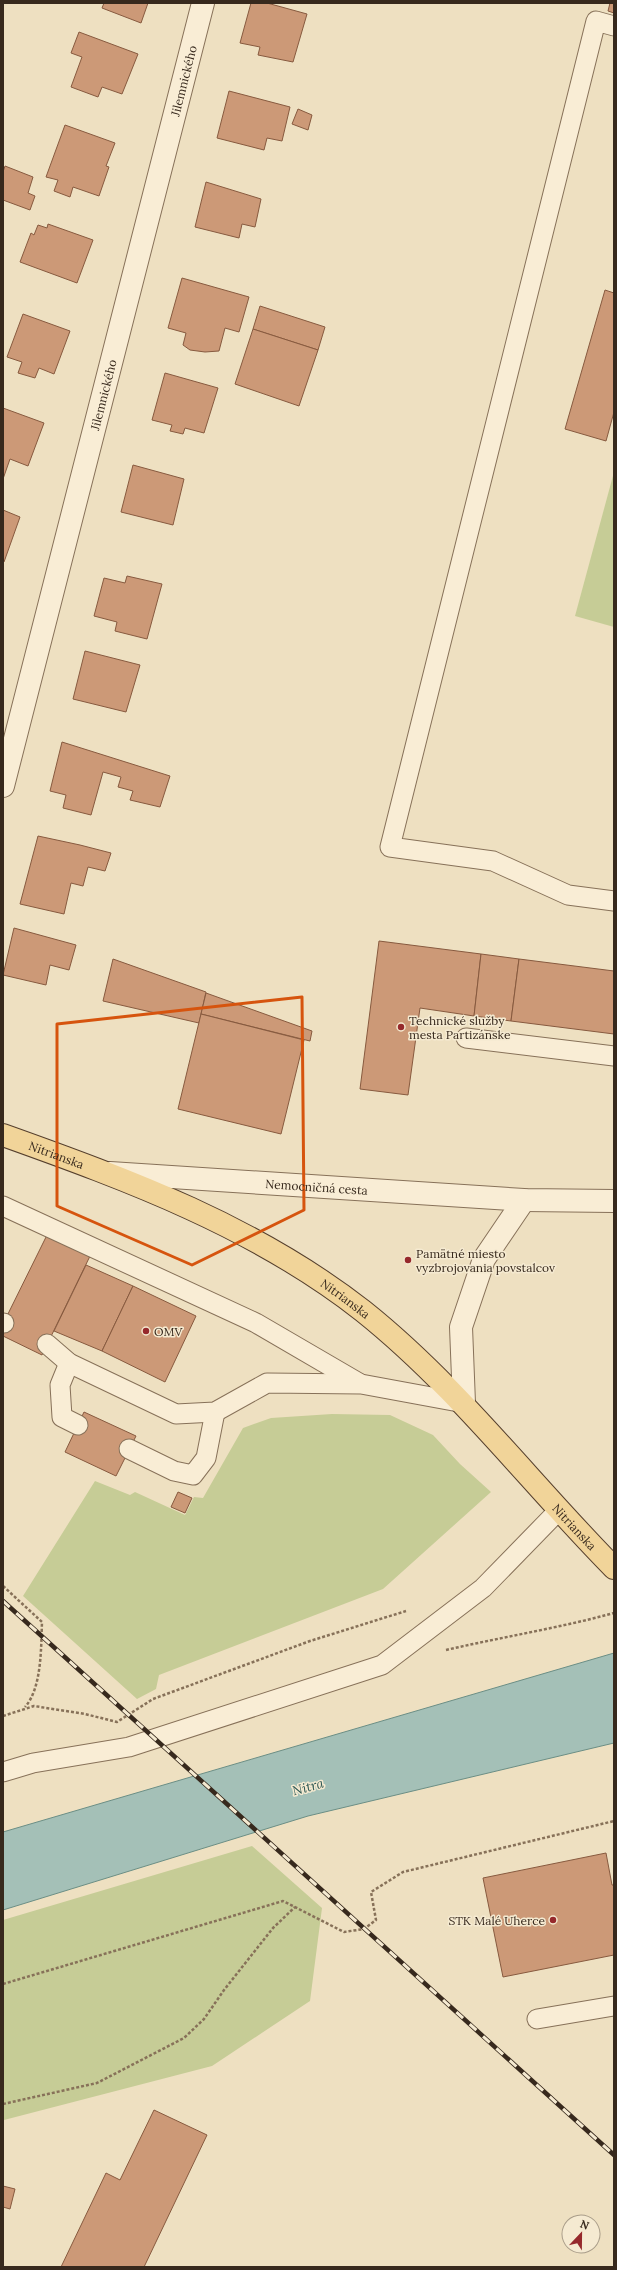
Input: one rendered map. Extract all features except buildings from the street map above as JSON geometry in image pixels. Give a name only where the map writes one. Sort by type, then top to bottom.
[{"type":"main road","name":"Nitrianska","points":[[3,1135],[109,1173],[173,1199],[265,1246],[363,1311],[464,1403],[559,1510],[614,1568]]},
{"type":"street","name":"Jilemnického","points":[[3,786],[203,3]]},
{"type":"street","name":"Nemocničná cesta","points":[[109,1173],[524,1200],[614,1202]]},
{"type":"street","points":[[464,1403],[461,1327],[484,1259],[524,1200]]},
{"type":"lane","points":[[614,26],[596,21],[390,847],[493,861],[568,895],[614,901]]},
{"type":"lane","points":[[466,1038],[614,1056]]},
{"type":"lane","points":[[3,1206],[256,1323],[361,1384]]},
{"type":"lane","points":[[48,1344],[69,1364],[176,1414],[216,1412],[267,1384],[361,1384],[464,1403]]},
{"type":"lane","points":[[69,1364],[60,1385],[62,1417],[78,1425]]},
{"type":"lane","points":[[129,1449],[174,1471],[193,1475],[206,1458],[216,1412]]},
{"type":"lane","points":[[3,1772],[33,1763],[129,1747],[382,1665],[483,1588],[559,1510]]},
{"type":"lane","points":[[537,2019],[614,2006]]},
{"type":"path","points":[[3,1586],[42,1622],[40,1658],[32,1700],[24,1708]]},
{"type":"path","points":[[3,1716],[34,1706],[85,1714],[116,1722],[153,1699],[310,1641],[408,1611]]},
{"type":"path","points":[[441,1652],[507,1636],[575,1624],[614,1613]]},
{"type":"path","points":[[3,1984],[283,1901],[344,1932],[364,1929],[376,1920],[371,1892],[403,1872],[614,1821]]},
{"type":"path","points":[[3,2104],[97,2083],[184,2038],[204,2018],[273,1928],[295,1907]]},
{"type":"highlighted area","points":[[302,997],[304,1210],[192,1265],[57,1206],[57,1024]]},
{"type":"green space","points":[[614,472],[614,627],[575,616]]},
{"type":"green space","points":[[332,1414],[390,1415],[433,1435],[460,1464],[491,1492],[383,1589],[159,1675],[156,1689],[137,1699],[23,1596],[95,1481],[130,1495],[135,1492],[185,1515],[194,1497],[203,1498],[243,1428],[271,1418]]},
{"type":"green space","points":[[252,1846],[322,1908],[310,2001],[212,2066],[4,2120],[3,2122],[3,1920]]},
{"type":"water","name":"Nitra","points":[[614,1653],[614,1743],[308,1816],[3,1910],[3,1832]]},
{"type":"railway","points":[[3,1601],[614,2155]]},
{"type":"place","name":"Technické služby mesta Partizánske","points":[[401,1027]]},
{"type":"place","name":"Pamätné miesto vyzbrojovania povstalcov","points":[[408,1260]]},
{"type":"place","name":"OMV","points":[[146,1331]]},
{"type":"place","name":"STK Malé Uherce","points":[[553,1920]]}]
